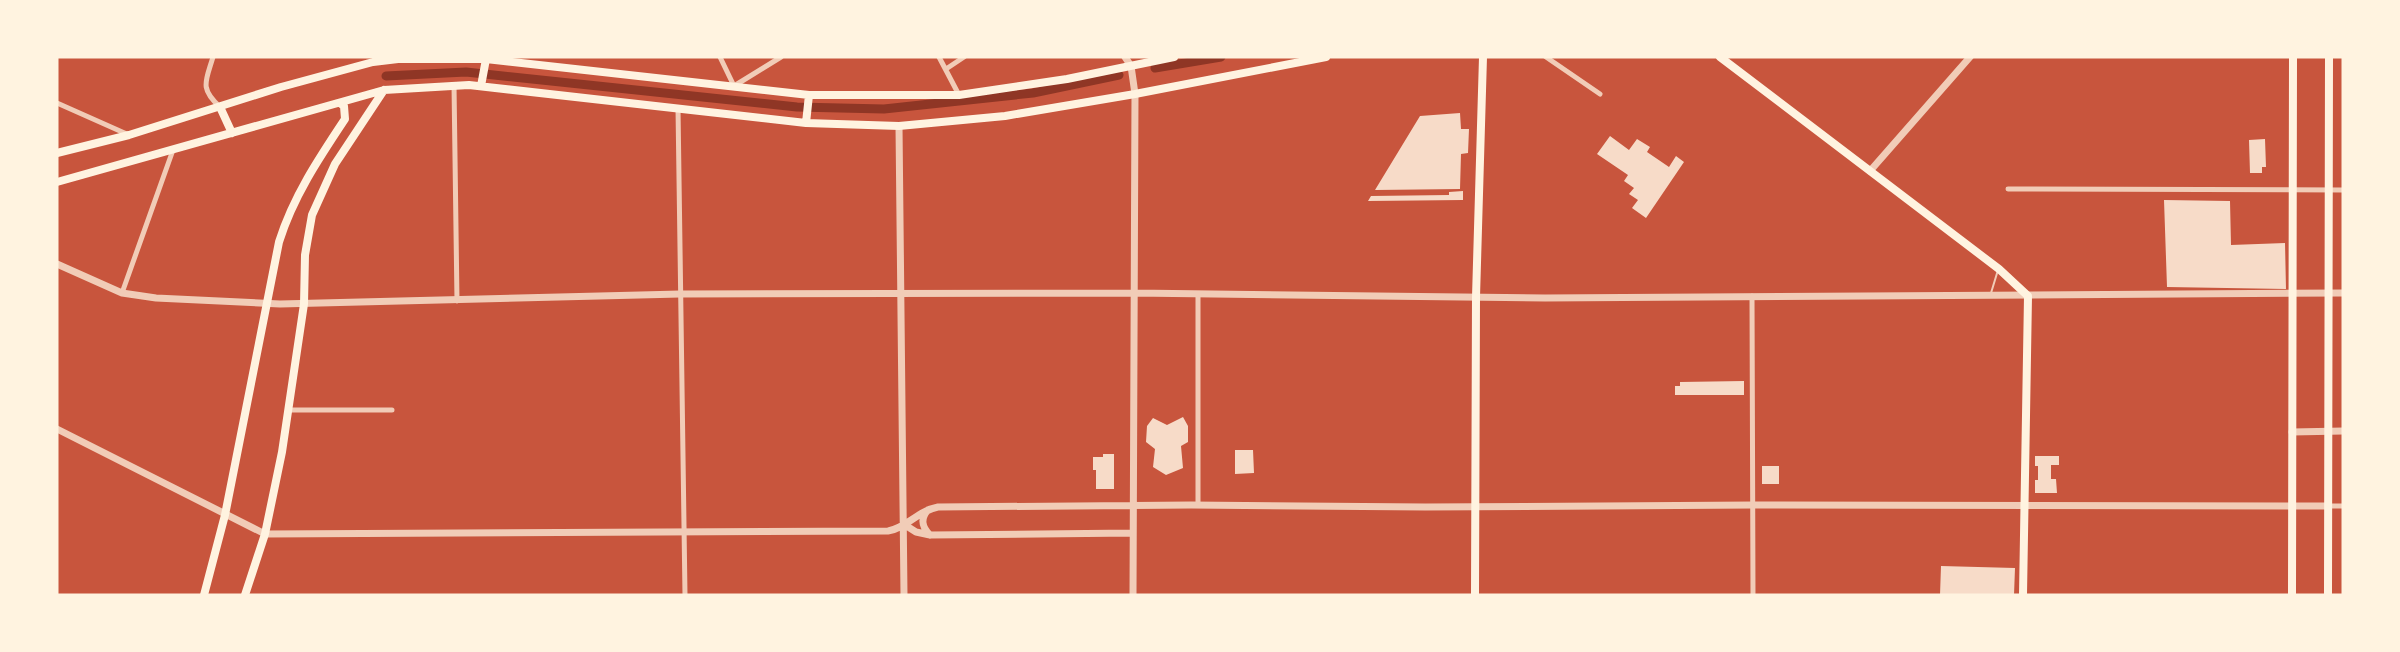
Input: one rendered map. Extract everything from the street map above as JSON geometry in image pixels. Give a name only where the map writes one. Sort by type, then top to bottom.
[{"type":"main road","points":[[57,153],[129,135],[348,68],[399,58],[486,63],[734,86],[809,98],[959,95],[1067,79],[1174,57]]},
{"type":"main road","points":[[57,182],[384,90],[482,83],[678,108],[899,126],[1005,116],[1135,94],[1326,57]]},
{"type":"main road","points":[[1475,595],[1476,297],[1483,57]]},
{"type":"main road","points":[[1720,57],[1731,60],[1998,269],[2028,296],[2023,595]]},
{"type":"main road","points":[[2292,595],[2293,57]]},
{"type":"main road","points":[[2328,595],[2329,57]]},
{"type":"main road","points":[[482,83],[486,63]]},
{"type":"main road","points":[[245,595],[265,534],[289,410],[304,304],[305,255],[312,215],[335,164],[384,90]]},
{"type":"main road","points":[[806,120],[809,98]]},
{"type":"main road","points":[[204,595],[225,515],[266,304],[287,217],[345,119],[344,106],[340,103]]},
{"type":"main road","points":[[219,107],[232,134]]},
{"type":"street","points":[[213,57],[205,84],[210,99],[219,107]]},
{"type":"street","points":[[720,57],[734,86],[782,57]]},
{"type":"street","points":[[939,57],[959,95]]},
{"type":"street","points":[[946,69],[964,57]]},
{"type":"street","points":[[1125,57],[1131,66],[1135,94],[1133,595]]},
{"type":"street","points":[[1546,57],[1600,94]]},
{"type":"street","points":[[1870,171],[1970,57]]},
{"type":"street","points":[[454,86],[457,301]]},
{"type":"street","points":[[57,103],[129,135]]},
{"type":"street","points":[[678,108],[686,595]]},
{"type":"street","points":[[899,126],[904,595]]},
{"type":"street","points":[[122,293],[173,150]]},
{"type":"street","points":[[2008,189],[2343,190]]},
{"type":"street","points":[[57,264],[122,293],[156,298],[266,304],[680,294],[1134,293],[1476,297],[2343,293]]},
{"type":"street","points":[[1198,295],[1198,505]]},
{"type":"street","points":[[1752,296],[1754,595]]},
{"type":"street","points":[[289,410],[392,410]]},
{"type":"street","points":[[57,429],[265,534],[888,531],[905,525],[915,516],[930,509],[1198,505],[2343,506]]},
{"type":"street","points":[[2292,432],[2343,431]]},
{"type":"street","points":[[930,509],[922,519],[923,526],[930,535]]},
{"type":"street","points":[[905,525],[916,532],[930,535],[1133,533]]},
{"type":"lane","points":[[1990,296],[1998,269]]},
{"type":"building","points":[[1460,113],[1461,129],[1469,129],[1468,153],[1461,154],[1460,189],[1375,190],[1420,116]]},
{"type":"building","points":[[1610,136],[1629,150],[1637,139],[1650,147],[1647,152],[1669,167],[1676,156],[1684,162],[1646,218],[1632,208],[1638,200],[1629,194],[1634,188],[1624,181],[1628,175],[1597,154]]},
{"type":"building","points":[[2265,139],[2266,167],[2262,167],[2262,173],[2250,173],[2249,140]]},
{"type":"building","points":[[1463,191],[1463,200],[1368,201],[1371,196],[1449,195],[1449,192]]},
{"type":"building","points":[[2164,200],[2230,201],[2231,245],[2285,243],[2286,289],[2167,287]]},
{"type":"building","points":[[1744,381],[1744,395],[1675,395],[1675,386],[1680,386],[1680,382]]},
{"type":"building","points":[[1183,417],[1188,426],[1188,442],[1181,446],[1183,468],[1166,475],[1153,467],[1155,449],[1146,442],[1147,426],[1153,418],[1167,425]]},
{"type":"building","points":[[1235,450],[1253,450],[1254,473],[1235,474]]},
{"type":"building","points":[[1103,454],[1114,454],[1114,489],[1096,489],[1093,457],[1103,457]]},
{"type":"building","points":[[2035,456],[2059,456],[2059,465],[2051,465],[2051,479],[2056,479],[2057,493],[2035,493],[2038,466],[2035,466]]},
{"type":"building","points":[[1762,466],[1779,466],[1779,484],[1762,484]]},
{"type":"building","points":[[1941,566],[2015,568],[2014,595],[1940,595]]},
{"type":"waterway","points":[[1155,68],[1221,57]]},
{"type":"waterway","points":[[386,76],[466,72],[797,107],[884,109],[1033,93],[1119,75]]}]
